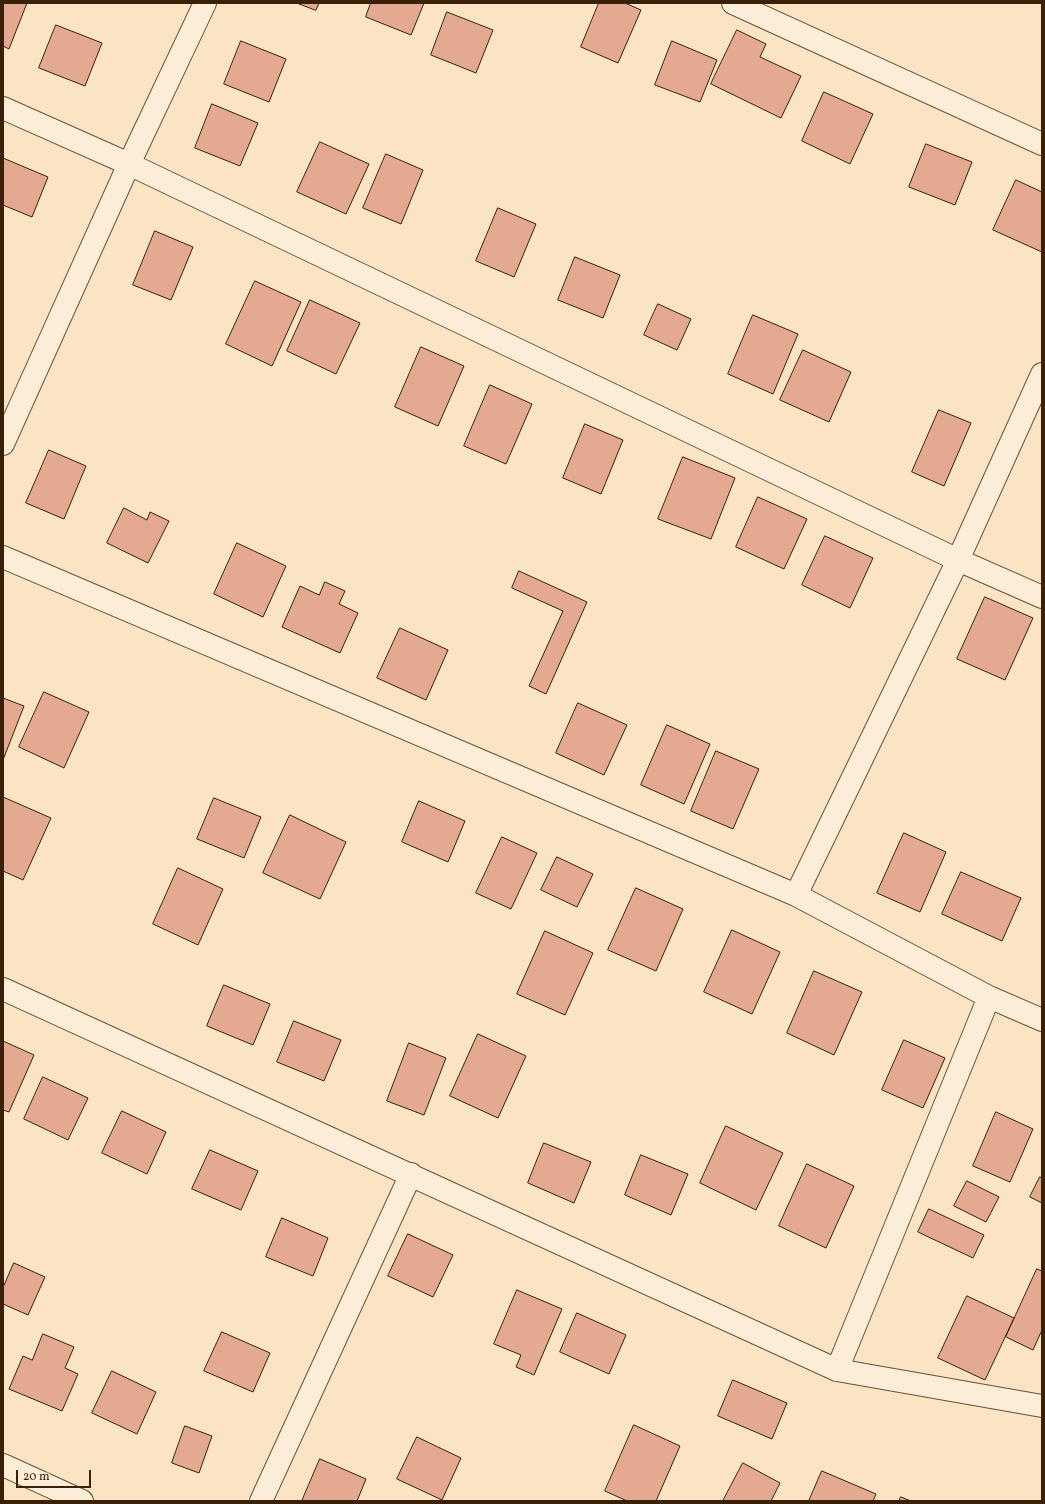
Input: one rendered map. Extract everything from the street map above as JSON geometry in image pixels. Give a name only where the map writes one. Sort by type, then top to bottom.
[{"type":"street","points":[[3,444],[129,164],[205,3]]},
{"type":"street","points":[[733,3],[1042,144]]},
{"type":"street","points":[[3,108],[129,164],[958,560],[1042,597]]},
{"type":"street","points":[[796,895],[958,560],[1042,374]]},
{"type":"street","points":[[3,557],[796,895],[989,997],[1042,1020]]},
{"type":"street","points":[[3,989],[838,1370],[1042,1406]]},
{"type":"street","points":[[838,1370],[989,997]]},
{"type":"street","points":[[261,1501],[411,1174]]},
{"type":"street","points":[[3,1465],[82,1501]]},
{"type":"building","points":[[3,3],[27,3],[9,49],[3,46]]},
{"type":"building","points":[[297,3],[319,3],[316,10]]},
{"type":"building","points":[[371,3],[424,3],[411,35],[366,17]]},
{"type":"building","points":[[599,3],[625,3],[641,10],[618,63],[581,47]]},
{"type":"building","points":[[447,12],[493,30],[476,73],[431,55]]},
{"type":"building","points":[[56,25],[102,43],[85,86],[39,68]]},
{"type":"building","points":[[737,30],[766,44],[760,57],[801,76],[781,118],[711,84]]},
{"type":"building","points":[[241,41],[286,59],[269,102],[224,84]]},
{"type":"building","points":[[672,41],[717,60],[700,102],[655,85]]},
{"type":"building","points":[[824,92],[873,114],[850,164],[802,141]]},
{"type":"building","points":[[212,104],[258,123],[240,166],[195,148]]},
{"type":"building","points":[[320,142],[369,164],[346,214],[297,192]]},
{"type":"building","points":[[926,144],[972,162],[955,205],[909,187]]},
{"type":"building","points":[[386,154],[423,170],[401,224],[363,208]]},
{"type":"building","points":[[3,158],[48,177],[32,217],[3,205]]},
{"type":"building","points":[[1016,180],[1042,192],[1042,252],[993,230]]},
{"type":"building","points":[[498,208],[536,224],[514,277],[476,261]]},
{"type":"building","points":[[155,231],[193,247],[171,300],[133,285]]},
{"type":"building","points":[[575,257],[620,275],[603,318],[558,300]]},
{"type":"building","points":[[255,281],[301,302],[272,366],[226,344]]},
{"type":"building","points":[[310,300],[360,323],[336,374],[287,351]]},
{"type":"building","points":[[658,304],[691,319],[677,350],[644,335]]},
{"type":"building","points":[[753,315],[798,334],[773,394],[728,374]]},
{"type":"building","points":[[421,347],[464,366],[438,426],[395,407]]},
{"type":"building","points":[[803,350],[851,372],[829,422],[780,400]]},
{"type":"building","points":[[490,385],[532,404],[506,464],[464,446]]},
{"type":"building","points":[[939,410],[971,423],[944,486],[912,472]]},
{"type":"building","points":[[585,424],[623,440],[601,494],[563,478]]},
{"type":"building","points":[[49,450],[86,466],[64,519],[26,503]]},
{"type":"building","points":[[683,457],[735,478],[711,539],[658,519]]},
{"type":"building","points":[[758,497],[807,519],[784,569],[736,547]]},
{"type":"building","points":[[124,508],[147,520],[150,512],[169,521],[148,563],[107,543]]},
{"type":"building","points":[[825,536],[873,558],[850,608],[802,585]]},
{"type":"building","points":[[237,543],[286,566],[263,617],[214,594]]},
{"type":"building","points":[[519,571],[587,602],[546,694],[529,686],[563,611],[512,588]]},
{"type":"building","points":[[325,582],[345,591],[339,604],[358,613],[340,653],[282,627],[300,586],[319,595]]},
{"type":"building","points":[[985,597],[1033,618],[1005,680],[957,659]]},
{"type":"building","points":[[400,628],[448,650],[426,700],[377,678]]},
{"type":"building","points":[[44,692],[89,712],[64,768],[19,747]]},
{"type":"building","points":[[3,698],[24,706],[3,760]]},
{"type":"building","points":[[578,703],[627,725],[604,775],[556,753]]},
{"type":"building","points":[[667,725],[710,744],[684,804],[641,785]]},
{"type":"building","points":[[716,751],[759,769],[733,829],[691,811]]},
{"type":"building","points":[[3,797],[51,818],[23,880],[3,871]]},
{"type":"building","points":[[214,798],[261,817],[244,858],[197,839]]},
{"type":"building","points":[[419,801],[465,821],[448,862],[402,842]]},
{"type":"building","points":[[290,815],[346,842],[320,899],[263,873]]},
{"type":"building","points":[[904,833],[946,852],[920,912],[877,893]]},
{"type":"building","points":[[502,837],[537,853],[511,909],[476,893]]},
{"type":"building","points":[[557,857],[593,874],[577,907],[541,890]]},
{"type":"building","points":[[178,868],[223,889],[198,945],[153,924]]},
{"type":"building","points":[[961,872],[1021,898],[1002,941],[942,914]]},
{"type":"building","points":[[636,888],[683,909],[656,971],[608,950]]},
{"type":"building","points":[[732,930],[780,952],[752,1014],[704,992]]},
{"type":"building","points":[[545,931],[593,953],[565,1015],[517,994]]},
{"type":"building","points":[[814,971],[862,992],[834,1055],[787,1033]]},
{"type":"building","points":[[224,985],[270,1004],[253,1045],[207,1026]]},
{"type":"building","points":[[294,1021],[341,1040],[324,1081],[277,1062]]},
{"type":"building","points":[[478,1034],[526,1056],[498,1118],[450,1096]]},
{"type":"building","points":[[904,1040],[945,1058],[923,1108],[882,1090]]},
{"type":"building","points":[[3,1041],[34,1055],[9,1112],[3,1110]]},
{"type":"building","points":[[409,1043],[446,1058],[424,1115],[387,1101]]},
{"type":"building","points":[[43,1077],[88,1098],[68,1140],[24,1119]]},
{"type":"building","points":[[122,1111],[166,1132],[147,1174],[102,1153]]},
{"type":"building","points":[[996,1112],[1033,1129],[1010,1182],[973,1166]]},
{"type":"building","points":[[726,1126],[783,1153],[756,1210],[700,1183]]},
{"type":"building","points":[[544,1143],[591,1162],[574,1203],[528,1183]]},
{"type":"building","points":[[210,1150],[258,1171],[241,1210],[192,1189]]},
{"type":"building","points":[[641,1155],[688,1174],[671,1215],[625,1195]]},
{"type":"building","points":[[807,1164],[854,1186],[826,1248],[779,1226]]},
{"type":"building","points":[[1040,1177],[1042,1178],[1042,1203],[1030,1197]]},
{"type":"building","points":[[967,1181],[999,1197],[986,1222],[954,1206]]},
{"type":"building","points":[[929,1209],[984,1235],[973,1258],[918,1232]]},
{"type":"building","points":[[282,1218],[328,1238],[313,1276],[266,1257]]},
{"type":"building","points":[[408,1234],[453,1255],[433,1297],[388,1276]]},
{"type":"building","points":[[14,1263],[45,1277],[28,1315],[3,1304],[3,1288]]},
{"type":"building","points":[[1037,1269],[1042,1271],[1042,1330],[1033,1350],[1006,1337]]},
{"type":"building","points":[[517,1290],[562,1309],[534,1375],[516,1367],[521,1355],[494,1344]]},
{"type":"building","points":[[967,1296],[1014,1318],[985,1380],[938,1358]]},
{"type":"building","points":[[577,1313],[626,1335],[609,1374],[560,1352]]},
{"type":"building","points":[[222,1332],[270,1353],[253,1392],[204,1371]]},
{"type":"building","points":[[43,1334],[74,1347],[65,1368],[78,1374],[62,1411],[9,1389],[23,1356],[32,1360]]},
{"type":"building","points":[[112,1371],[156,1392],[137,1434],[92,1413]]},
{"type":"building","points":[[733,1380],[787,1403],[772,1439],[718,1416]]},
{"type":"building","points":[[634,1425],[680,1446],[656,1501],[627,1501],[605,1491]]},
{"type":"building","points":[[185,1426],[212,1436],[199,1473],[172,1463]]},
{"type":"building","points":[[417,1437],[461,1458],[442,1500],[397,1479]]},
{"type":"building","points":[[320,1459],[366,1479],[357,1501],[302,1501]]},
{"type":"building","points":[[743,1463],[780,1483],[771,1501],[723,1501]]},
{"type":"building","points":[[822,1471],[876,1494],[873,1501],[809,1501]]},
{"type":"building","points":[[901,1497],[911,1501],[899,1501]]}]
